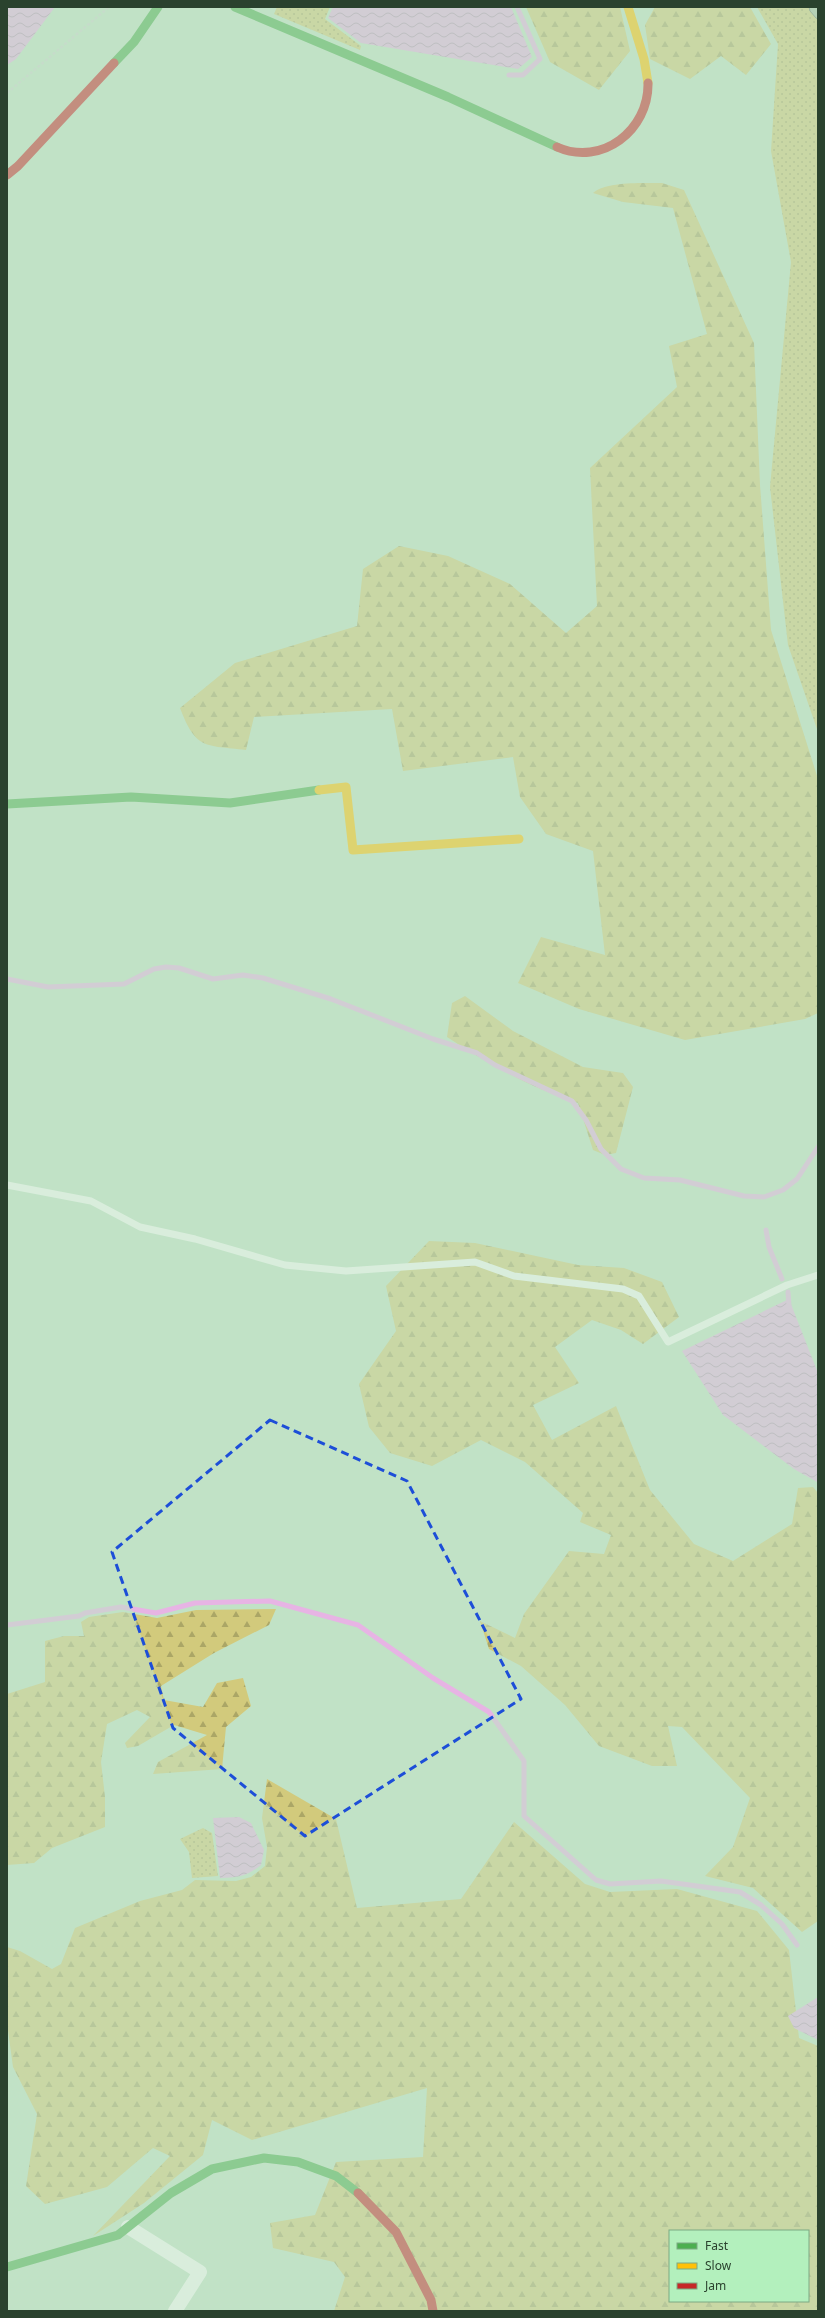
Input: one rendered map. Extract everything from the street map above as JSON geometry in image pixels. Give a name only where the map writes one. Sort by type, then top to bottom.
[{"type":"street","points":[[7,175],[18,166],[134,42],[158,7]]},
{"type":"street","points":[[235,7],[448,97],[560,148],[576,152],[597,152],[618,142],[634,126],[644,108],[648,90],[644,65],[628,7]]},
{"type":"street","points":[[7,804],[131,797],[230,804],[267,797],[346,787],[354,850],[519,839]]},
{"type":"street","points":[[7,2267],[118,2235],[171,2193],[212,2169],[264,2158],[298,2162],[336,2176],[366,2199],[396,2232],[431,2300],[433,2311]]},
{"type":"street","points":[[128,2227],[200,2272],[175,2311]]},
{"type":"lane","points":[[7,1185],[91,1201],[140,1227],[195,1239],[285,1265],[346,1271],[475,1262],[514,1276],[623,1289],[638,1296],[668,1342],[787,1285],[818,1275]]},
{"type":"path","points":[[7,93],[109,7]]},
{"type":"highlighted area","points":[[270,1420],[407,1481],[521,1699],[305,1836],[173,1728],[112,1552]]},
{"type":"green space","points":[[277,7],[330,7],[325,19],[361,46],[360,50],[274,14]]},
{"type":"green space","points":[[526,7],[620,7],[630,51],[599,90],[550,62]]},
{"type":"green space","points":[[655,7],[750,7],[771,44],[746,75],[721,56],[690,79],[650,59],[645,25]]},
{"type":"green space","points":[[757,7],[818,7],[818,732],[788,645],[770,487],[791,262],[771,151],[778,44]]},
{"type":"green space","points":[[636,183],[662,183],[684,190],[754,343],[760,485],[771,630],[818,779],[818,1013],[805,1019],[685,1040],[579,1009],[518,983],[541,937],[605,955],[593,851],[546,834],[520,797],[513,757],[403,771],[392,709],[254,717],[246,750],[211,746],[204,743],[191,732],[180,708],[235,663],[357,626],[363,569],[399,546],[448,556],[510,584],[566,633],[597,606],[590,468],[677,387],[669,346],[707,334],[673,208],[623,202],[593,193],[607,186]]},
{"type":"green space","points":[[465,996],[513,1031],[583,1067],[623,1073],[633,1087],[616,1153],[605,1155],[593,1150],[578,1103],[527,1083],[478,1057],[447,1037],[452,1003]]},
{"type":"green space","points":[[429,1241],[475,1243],[578,1265],[624,1268],[662,1282],[679,1317],[643,1344],[621,1330],[592,1320],[555,1347],[579,1383],[533,1405],[552,1440],[616,1406],[650,1490],[694,1544],[733,1561],[792,1524],[798,1488],[813,1487],[818,1493],[818,1921],[802,1932],[753,1888],[705,1876],[733,1847],[750,1798],[682,1727],[668,1726],[677,1766],[652,1766],[599,1746],[565,1705],[521,1666],[489,1649],[480,1621],[515,1638],[524,1614],[569,1551],[604,1554],[611,1535],[580,1522],[583,1513],[525,1462],[481,1440],[432,1466],[390,1453],[369,1427],[359,1384],[396,1331],[386,1286]]},
{"type":"green space","points":[[276,1609],[269,1625],[214,1653],[161,1686],[164,1700],[203,1707],[217,1683],[243,1678],[251,1706],[226,1727],[222,1769],[153,1774],[158,1762],[207,1735],[174,1725],[138,1746],[127,1748],[125,1743],[150,1717],[137,1710],[107,1724],[101,1762],[105,1797],[105,1827],[52,1848],[34,1863],[7,1865],[7,1694],[45,1682],[45,1641],[64,1636],[84,1636],[81,1622],[89,1617],[123,1612],[157,1618],[196,1610]]},
{"type":"green space","points":[[267,1779],[336,1819],[357,1908],[461,1899],[514,1822],[585,1884],[610,1892],[677,1889],[757,1911],[789,1950],[799,2038],[818,2046],[818,2311],[334,2311],[345,2277],[334,2262],[273,2248],[270,2223],[315,2215],[336,2162],[423,2157],[427,2088],[252,2140],[212,2120],[203,2155],[144,2203],[93,2236],[170,2156],[153,2148],[107,2187],[45,2204],[26,2186],[37,2114],[13,2067],[7,2023],[7,1947],[20,1951],[52,1969],[61,1964],[75,1928],[140,1901],[182,1890],[195,1880],[236,1881],[251,1877],[265,1866],[267,1847],[262,1818]]},
{"type":"green space","points":[[203,1828],[212,1833],[218,1876],[192,1878],[189,1852],[180,1839]]},
{"type":"water","points":[[7,7],[55,7],[16,59],[7,65]]},
{"type":"water","points":[[333,7],[511,7],[532,57],[518,69],[361,43],[328,18]]},
{"type":"water","points":[[789,1299],[818,1373],[817,1482],[794,1469],[723,1415],[682,1351]]},
{"type":"water","points":[[239,1817],[251,1823],[264,1850],[261,1865],[252,1872],[242,1876],[220,1878],[213,1818]]},
{"type":"water","points":[[818,1997],[818,2040],[794,2028],[788,2016]]},
{"type":"building","points":[[809,7],[818,7],[818,19],[810,11]]},
{"type":"waterway","points":[[509,75],[523,75],[540,59],[517,7]]},
{"type":"waterway","points":[[7,979],[48,987],[124,984],[154,969],[166,967],[179,968],[213,979],[243,975],[263,978],[331,999],[433,1039],[477,1053],[495,1065],[572,1101],[586,1120],[601,1149],[621,1169],[644,1178],[680,1180],[744,1196],[764,1197],[783,1190],[797,1179],[818,1147]]},
{"type":"waterway","points":[[766,1230],[769,1247],[782,1279]]},
{"type":"waterway","points":[[788,1292],[789,1306]]},
{"type":"waterway","points":[[7,1625],[79,1616],[85,1613],[121,1607],[156,1613],[195,1603],[270,1601],[358,1625],[433,1678],[489,1712],[524,1761],[524,1816],[596,1880],[610,1884],[661,1881],[740,1892],[761,1905],[782,1924],[797,1945]]},
{"type":"traffic: fast","points":[[114,63],[134,42],[158,7]]},
{"type":"traffic: fast","points":[[235,7],[448,97],[557,147]]},
{"type":"traffic: fast","points":[[7,804],[131,797],[230,803],[319,790]]},
{"type":"traffic: fast","points":[[7,2267],[118,2235],[171,2193],[212,2169],[264,2158],[298,2162],[336,2176],[358,2193]]},
{"type":"traffic: slow","points":[[628,7],[644,59],[648,83]]},
{"type":"traffic: slow","points":[[319,790],[346,787],[353,850],[519,839]]},
{"type":"traffic: jam","points":[[7,175],[18,166],[114,63]]},
{"type":"traffic: jam","points":[[557,147],[574,152],[590,152],[606,148],[620,140],[632,129],[641,116],[646,100],[648,83]]},
{"type":"traffic: jam","points":[[358,2193],[396,2232],[431,2300],[433,2311]]}]
